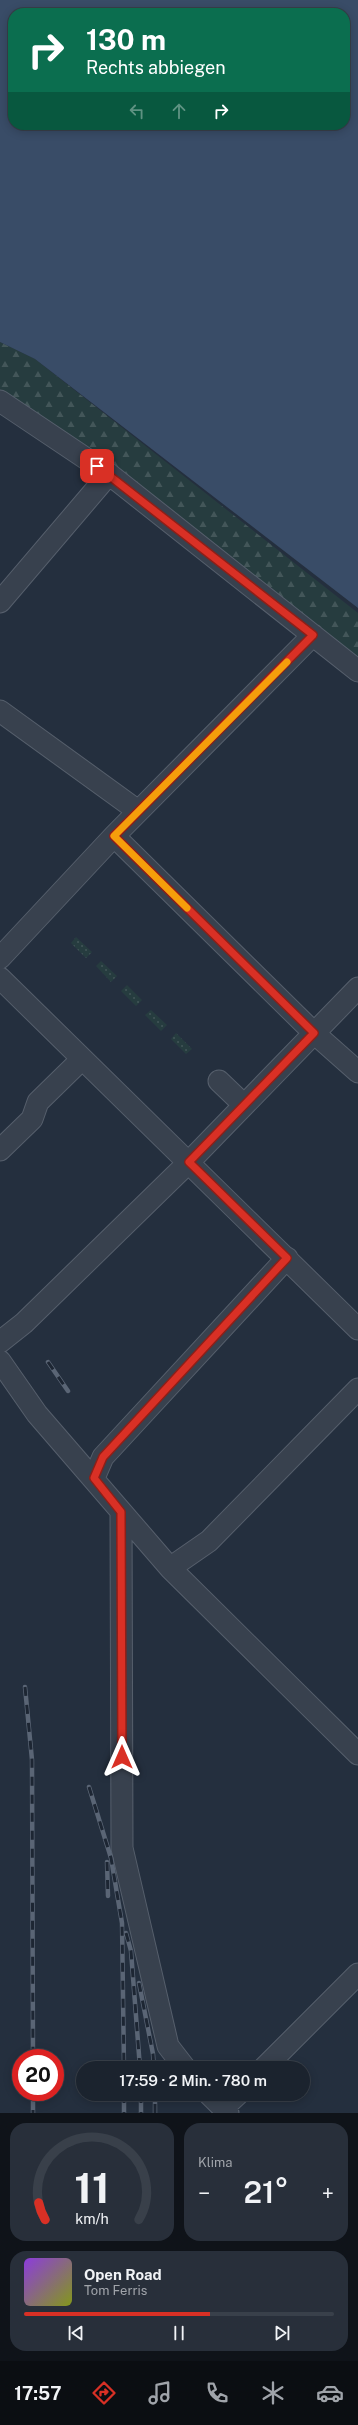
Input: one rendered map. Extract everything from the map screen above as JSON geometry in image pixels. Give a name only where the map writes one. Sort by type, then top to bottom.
[{"type":"lane","points":[[0,401],[109,474],[358,671]]},
{"type":"lane","points":[[0,602],[109,474]]},
{"type":"lane","points":[[0,958],[114,836],[313,635]]},
{"type":"lane","points":[[0,711],[138,812]]},
{"type":"lane","points":[[114,836],[314,1033],[358,1072]]},
{"type":"lane","points":[[0,978],[358,1328]]},
{"type":"lane","points":[[0,1342],[24,1323],[189,1162],[243,1104],[358,988]]},
{"type":"lane","points":[[0,1150],[32,1119],[38,1102],[82,1059]]},
{"type":"lane","points":[[219,1081],[243,1104]]},
{"type":"lane","points":[[94,1478],[103,1457],[287,1258]]},
{"type":"lane","points":[[0,1361],[37,1414],[94,1478],[121,1512],[170,1568],[358,1754]]},
{"type":"lane","points":[[170,1568],[209,1541],[358,1389]]},
{"type":"lane","points":[[121,1512],[122,1848],[168,2046],[180,2061]]},
{"type":"lane","points":[[271,2061],[358,1974]]},
{"type":"green space","points":[[0,342],[35,359],[358,613],[358,668],[0,396]]},
{"type":"green space","points":[[76,937],[92,952],[86,958],[71,943]]},
{"type":"green space","points":[[101,961],[117,976],[111,982],[96,966]]},
{"type":"green space","points":[[127,985],[142,1000],[136,1006],[121,991]]},
{"type":"green space","points":[[151,1010],[167,1025],[161,1031],[145,1015]]},
{"type":"green space","points":[[176,1033],[192,1049],[186,1054],[171,1039]]},
{"type":"water","points":[[0,0],[358,0],[358,608],[35,359],[0,342]]},
{"type":"railway","points":[[48,1362],[68,1391]]},
{"type":"railway","points":[[25,1687],[32,1760],[33,2049]]},
{"type":"railway","points":[[89,1787],[111,1858],[122,1923],[124,2061]]},
{"type":"railway","points":[[107,1862],[108,1896]]},
{"type":"railway","points":[[126,1933],[131,1951],[139,2061]]},
{"type":"railway","points":[[139,1983],[154,2061]]},
{"type":"railway","points":[[33,2101],[33,2113]]},
{"type":"railway","points":[[124,2101],[124,2113]]},
{"type":"railway","points":[[141,2101],[141,2113]]},
{"type":"railway","points":[[155,2101],[155,2113]]},
{"type":"slow traffic","points":[[187,908],[114,836],[287,662]]},
{"type":"route","points":[[97,466],[313,635],[114,836],[314,1033],[243,1104],[189,1162],[287,1258],[103,1457],[94,1478],[121,1512],[122,1757]]}]
